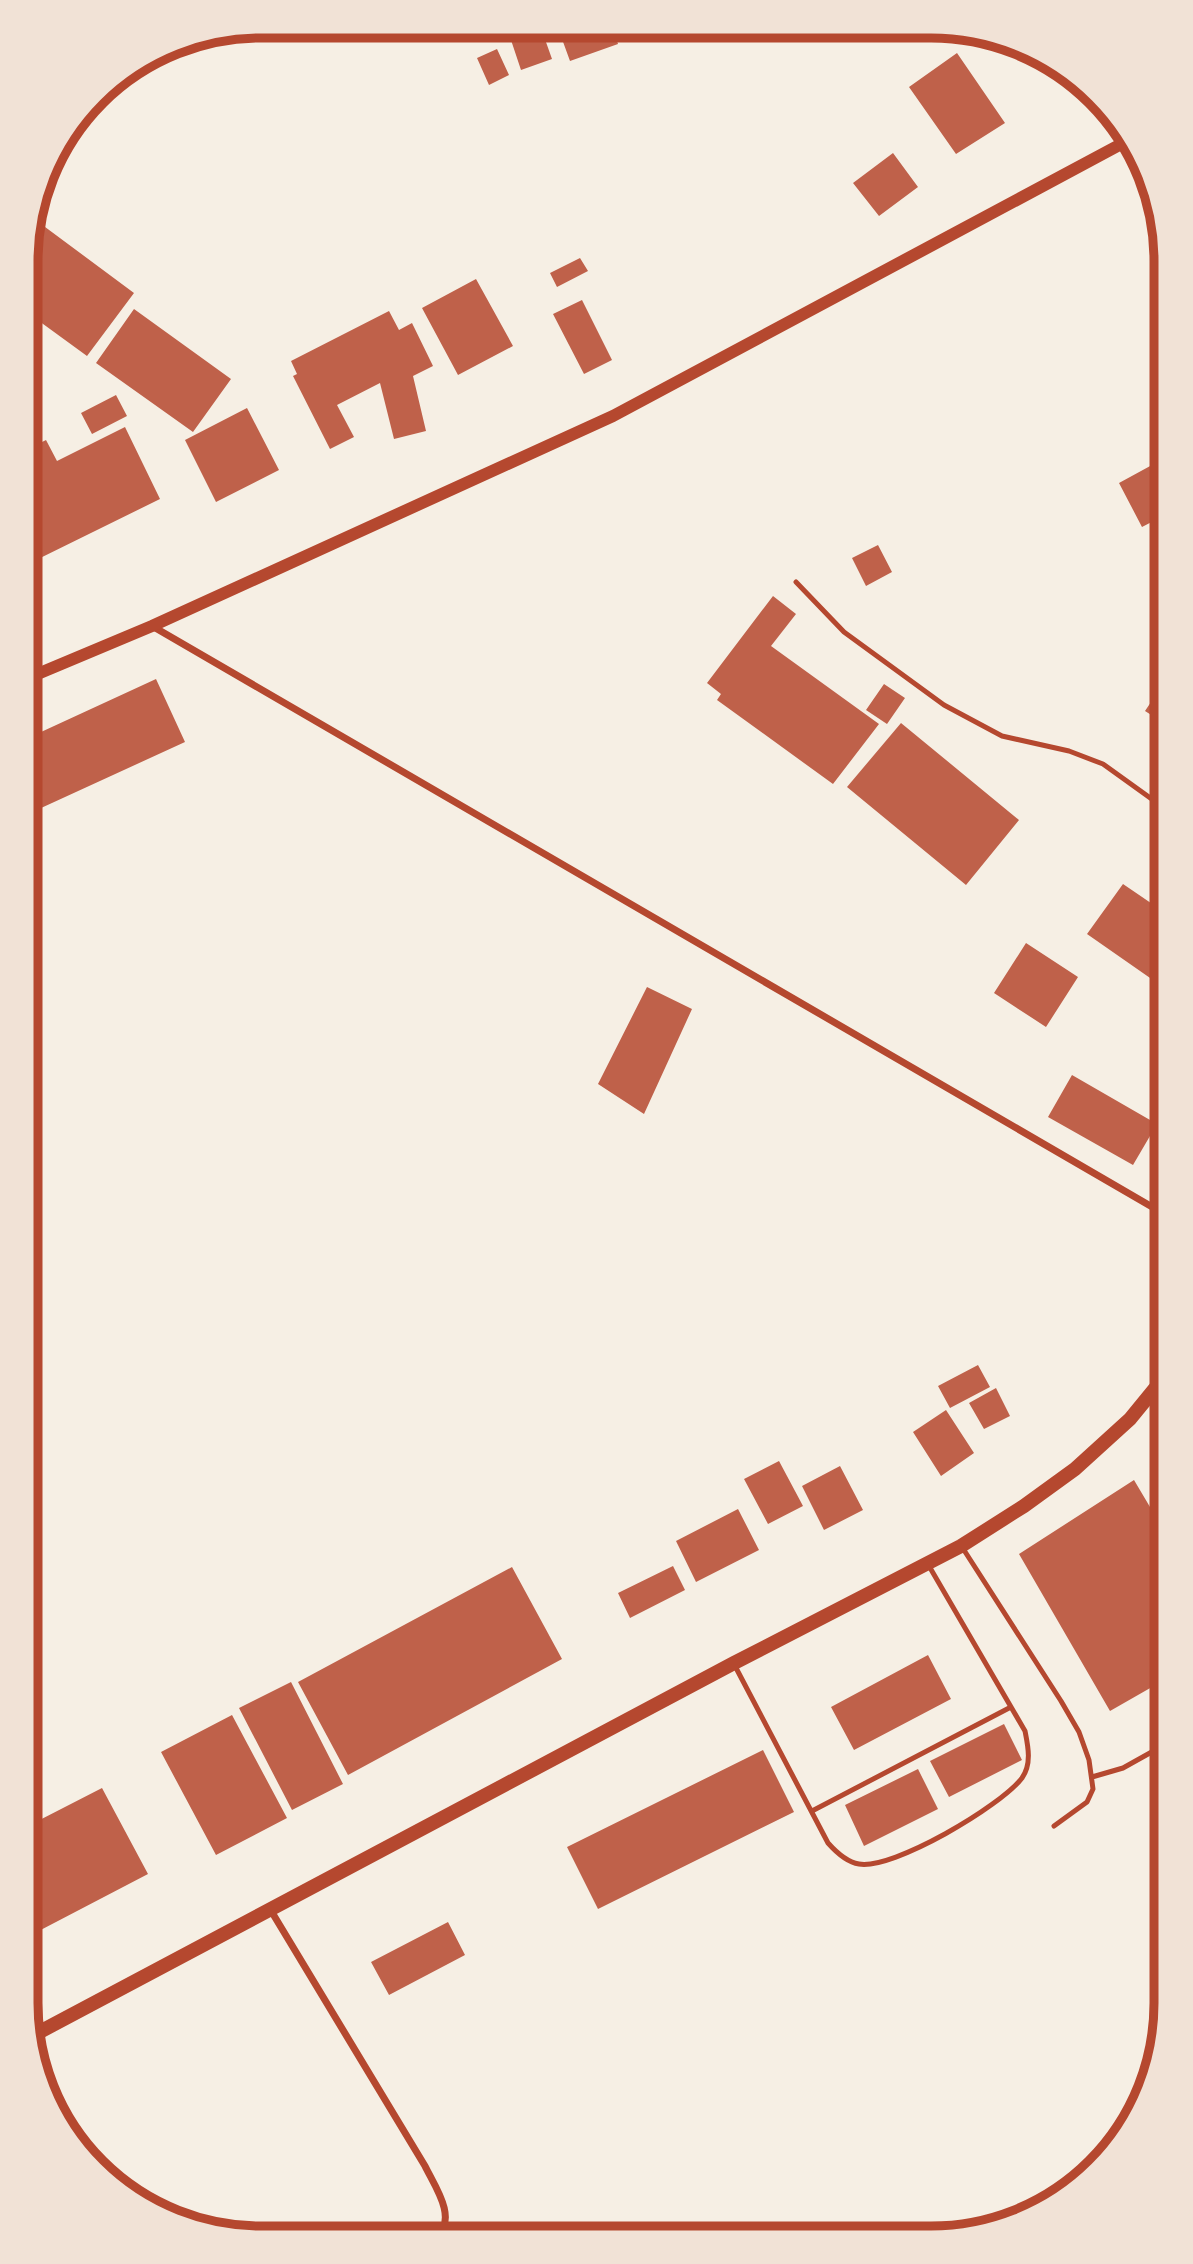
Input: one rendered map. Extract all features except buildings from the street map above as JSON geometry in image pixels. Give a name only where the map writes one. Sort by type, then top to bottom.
[{"type":"main road","points":[[41,2031],[734,1663],[961,1546],[1024,1506],[1075,1469],[1129,1419],[1154,1389]]},
{"type":"street","points":[[38,674],[152,626],[613,416],[1121,144]]},
{"type":"street","points":[[152,626],[1154,1208]]},
{"type":"street","points":[[270,1909],[425,2166],[446,2215],[444,2226]]},
{"type":"lane","points":[[796,582],[844,632],[944,705],[1002,736],[1069,751],[1103,764],[1154,801]]},
{"type":"lane","points":[[961,1546],[1002,1606],[1079,1732],[1090,1760],[1093,1789],[1087,1802],[1054,1826]]},
{"type":"lane","points":[[734,1663],[828,1843],[837,1854],[859,1864],[885,1862],[968,1821],[1003,1797],[1023,1776],[1029,1753],[1025,1731],[928,1563]]},
{"type":"lane","points":[[812,1811],[1011,1707]]},
{"type":"lane","points":[[1092,1777],[1123,1769],[1154,1751]]}]
